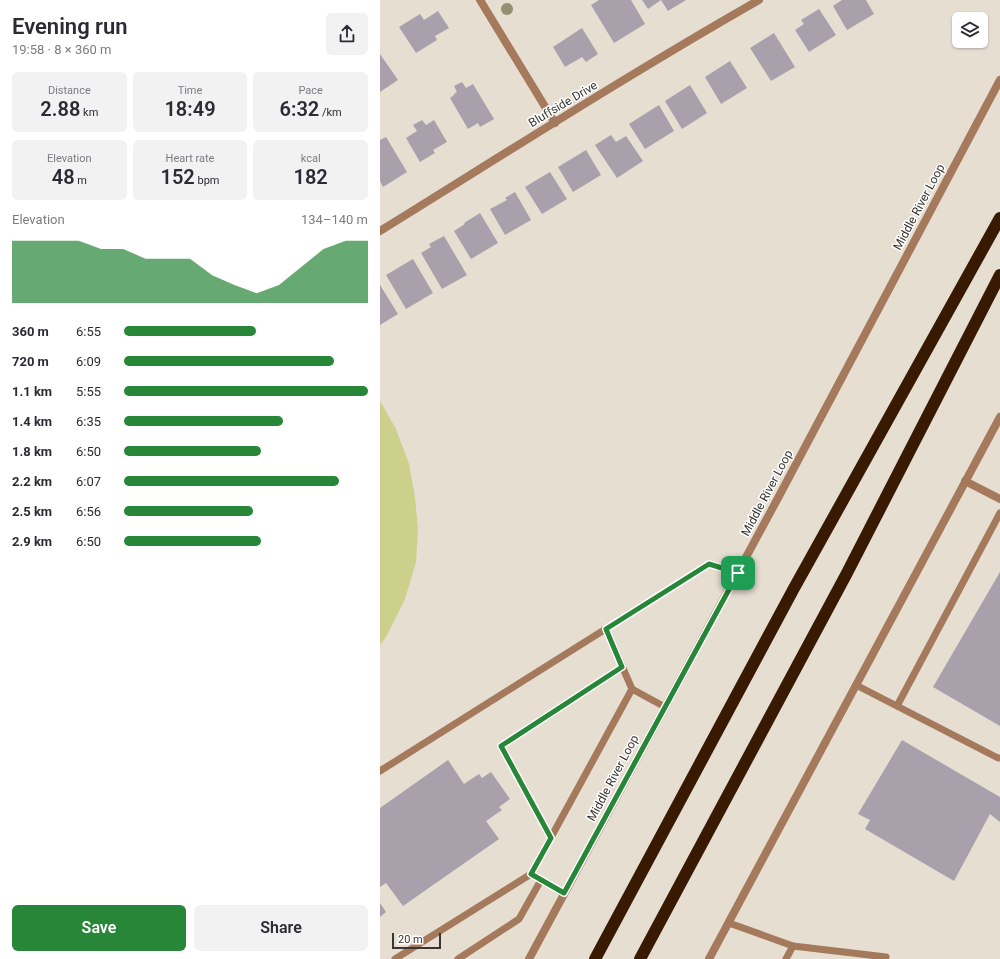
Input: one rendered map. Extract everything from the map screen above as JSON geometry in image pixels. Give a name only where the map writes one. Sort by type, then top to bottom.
[{"type":"highway","points":[[595,959],[797,583],[1000,218]]},
{"type":"highway","points":[[640,959],[847,573],[1000,275]]},
{"type":"street","points":[[480,0],[555,123]]},
{"type":"street","name":"Bluffside Drive","points":[[380,230],[711,27],[759,0]]},
{"type":"street","name":"Middle River Loop","points":[[528,959],[738,573],[1000,80]]},
{"type":"street","points":[[709,959],[1000,417]]},
{"type":"street","points":[[965,481],[1000,499]]},
{"type":"lane","points":[[897,706],[1000,513]]},
{"type":"lane","points":[[380,771],[709,564],[738,573]]},
{"type":"lane","points":[[606,629],[632,689],[665,708]]},
{"type":"lane","points":[[551,838],[501,746],[622,667]]},
{"type":"lane","points":[[856,685],[1000,758]]},
{"type":"lane","points":[[396,959],[531,874],[632,689]]},
{"type":"lane","points":[[531,874],[564,893]]},
{"type":"lane","points":[[458,959],[519,919],[541,880]]},
{"type":"lane","points":[[729,923],[793,946],[886,957]]},
{"type":"lane","points":[[786,959],[793,946]]},
{"type":"green space","points":[[380,401],[396,429],[409,464],[415,497],[418,530],[416,562],[405,599],[386,637],[380,645]]},
{"type":"building","points":[[599,0],[631,0],[645,24],[614,43],[591,5]]},
{"type":"building","points":[[642,0],[661,0],[648,9]]},
{"type":"building","points":[[661,0],[686,0],[668,11]]},
{"type":"building","points":[[842,0],[866,0],[874,14],[847,30],[833,6]]},
{"type":"building","points":[[819,9],[836,35],[809,52],[795,30],[804,24],[801,20]]},
{"type":"building","points":[[438,11],[449,28],[435,36],[437,40],[416,53],[399,27],[420,14],[424,20]]},
{"type":"building","points":[[582,28],[598,54],[586,62],[582,57],[565,67],[553,47]]},
{"type":"building","points":[[774,33],[795,67],[771,81],[750,48]]},
{"type":"building","points":[[380,54],[398,80],[380,92]]},
{"type":"building","points":[[730,61],[747,88],[721,104],[705,77]]},
{"type":"building","points":[[462,82],[466,88],[473,84],[494,119],[480,127],[478,123],[468,129],[450,98],[457,92],[454,86]]},
{"type":"building","points":[[690,85],[707,113],[682,129],[665,101]]},
{"type":"building","points":[[659,105],[674,131],[645,149],[629,124]]},
{"type":"building","points":[[422,120],[426,125],[434,120],[447,142],[433,150],[435,153],[420,162],[406,138],[417,131],[413,125]]},
{"type":"building","points":[[611,135],[616,142],[626,136],[643,161],[617,178],[595,145]]},
{"type":"building","points":[[386,137],[407,172],[383,187],[380,181],[380,140]]},
{"type":"building","points":[[586,150],[601,175],[573,192],[558,167]]},
{"type":"building","points":[[550,172],[567,199],[542,214],[525,187]]},
{"type":"building","points":[[515,192],[531,220],[505,235],[490,209],[507,200],[505,198]]},
{"type":"building","points":[[480,213],[498,243],[471,259],[454,231]]},
{"type":"building","points":[[444,236],[467,275],[442,289],[421,253],[431,247],[429,244]]},
{"type":"building","points":[[413,259],[433,293],[406,309],[386,275]]},
{"type":"building","points":[[380,285],[398,314],[380,325]]},
{"type":"building","points":[[1000,572],[1000,726],[933,687]]},
{"type":"building","points":[[902,740],[1000,797],[1000,822],[990,814],[954,881],[865,829],[870,820],[858,814]]},
{"type":"building","points":[[448,760],[464,784],[479,774],[482,778],[491,772],[510,799],[499,807],[502,810],[486,821],[499,839],[403,906],[386,883],[380,887],[380,808]]},
{"type":"building","points":[[380,903],[386,912],[380,917]]},
{"type":"route","points":[[709,564],[738,573],[564,893],[531,874],[551,838],[501,746],[622,667],[606,629],[709,564]]}]
